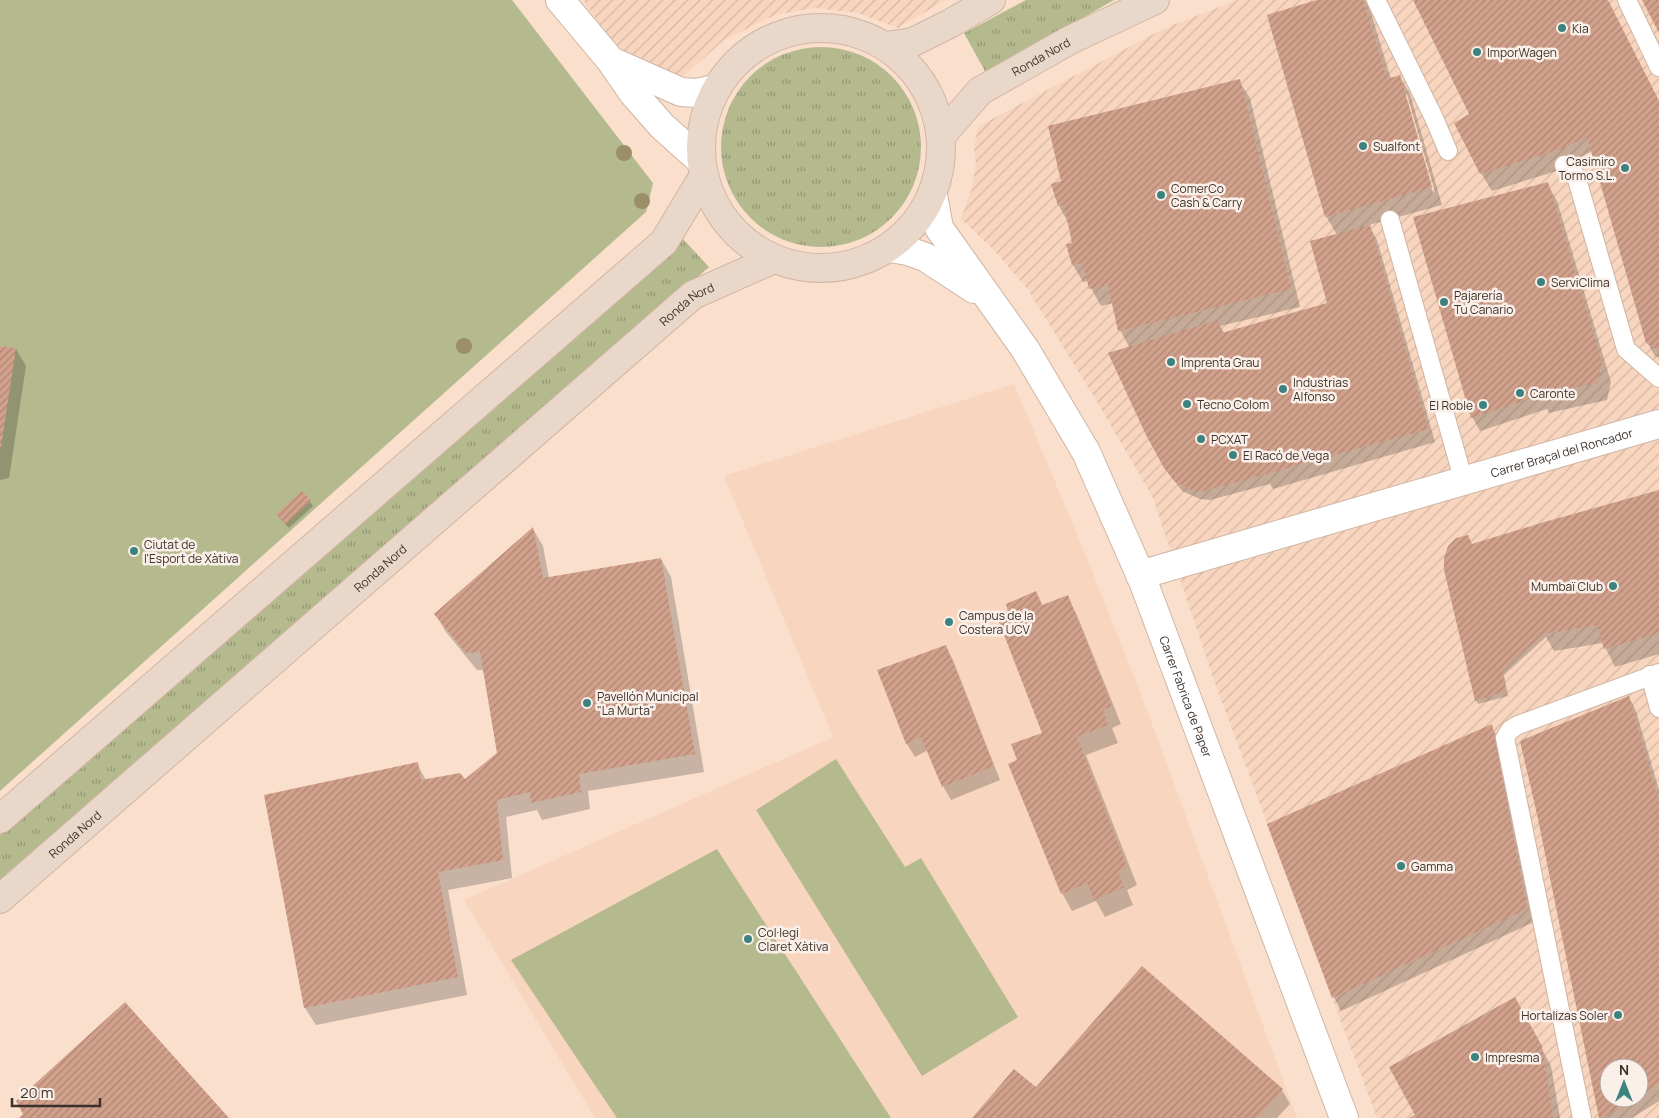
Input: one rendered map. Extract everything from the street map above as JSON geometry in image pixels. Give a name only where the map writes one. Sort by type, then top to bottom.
[{"type":"main road","points":[[885,46],[913,42],[991,0]]},
{"type":"main road","name":"Ronda Nord","points":[[942,135],[980,91],[1070,40],[1155,0]]},
{"type":"main road","points":[[823,27],[855,32],[885,46],[913,69],[932,100],[942,135],[941,165],[933,195],[915,224],[889,248],[853,265],[813,269],[774,259],[742,240],[717,211],[701,168],[702,124],[715,89],[734,63],[760,43],[791,31],[823,27]]},
{"type":"main road","points":[[0,819],[664,242],[701,168]]},
{"type":"main road","name":"Ronda Nord","points":[[0,899],[693,295],[774,259]]},
{"type":"street","points":[[560,0],[611,61],[633,93],[701,168]]},
{"type":"street","points":[[611,61],[680,92],[697,93],[715,89]]},
{"type":"street","name":"Carrer Fabrica de Paper","points":[[933,195],[939,228],[1025,350],[1062,410],[1089,460],[1140,575],[1344,1118]]},
{"type":"street","name":"Carrer Fabrica de Paper","points":[[889,248],[908,251],[925,257],[986,296]]},
{"type":"street","name":"Carrer Braçal del Roncador","points":[[1140,575],[1659,424]]},
{"type":"lane","points":[[1376,0],[1434,118],[1448,151]]},
{"type":"lane","points":[[1627,0],[1659,67]]},
{"type":"lane","points":[[1564,165],[1576,176],[1626,350],[1659,378]]},
{"type":"lane","points":[[1390,220],[1464,482]]},
{"type":"lane","points":[[1582,1118],[1505,738],[1510,730],[1518,725],[1654,674],[1659,708]]},
{"type":"shaded area","points":[[583,0],[946,0],[898,28],[858,13],[814,8],[775,15],[724,40],[678,81],[663,83],[610,39]]},
{"type":"shaded area","points":[[1237,0],[1659,0],[1659,1118],[1377,1118],[1213,678],[1153,498],[1099,405],[1028,290],[994,250],[961,219],[971,191],[976,166],[974,144],[979,126],[1163,29]]},
{"type":"shaded area","points":[[1014,384],[1085,553],[1140,691],[1297,1118],[595,1118],[464,900],[833,737],[724,476]]},
{"type":"green space","name":"Ciutat de l'Esport de Xàtiva","points":[[0,0],[512,0],[653,183],[646,212],[0,791]]},
{"type":"green space","points":[[1026,0],[1114,0],[986,73],[964,33]]},
{"type":"green space","points":[[811,47],[831,47],[850,51],[868,58],[885,69],[899,83],[914,109],[921,137],[917,176],[910,194],[899,211],[885,225],[868,236],[850,243],[831,247],[811,247],[792,243],[774,236],[757,225],[743,211],[732,194],[725,176],[721,157],[721,137],[725,118],[732,100],[743,83],[757,69],[774,58],[792,51]]},
{"type":"green space","points":[[683,239],[709,267],[0,884],[0,835]]},
{"type":"green space","points":[[836,759],[905,867],[921,858],[1018,1017],[922,1076],[756,810]]},
{"type":"green space","points":[[717,849],[891,1118],[617,1118],[511,960]]},
{"type":"building","name":"Sualfont","points":[[1317,0],[1363,0],[1387,79],[1400,75],[1432,187],[1325,217],[1267,15]]},
{"type":"building","points":[[1413,0],[1608,0],[1659,101],[1659,350],[1646,343],[1587,137],[1564,148],[1480,174],[1454,123],[1469,114]]},
{"type":"building","points":[[1642,0],[1659,0],[1659,33]]},
{"type":"building","name":"ComerCo Cash & Carry","points":[[1240,79],[1291,289],[1118,331],[1108,285],[1089,289],[1083,263],[1072,265],[1066,244],[1072,243],[1064,205],[1058,206],[1051,184],[1061,181],[1048,126]]},
{"type":"building","points":[[1548,182],[1602,363],[1597,383],[1538,396],[1471,418],[1413,217]]},
{"type":"building","points":[[1370,225],[1428,429],[1204,491],[1194,491],[1175,482],[1164,468],[1146,435],[1108,353],[1218,320],[1222,333],[1327,303],[1310,241]]},
{"type":"building","points":[[0,346],[16,348],[1,447],[0,447]]},
{"type":"building","points":[[1659,490],[1659,633],[1604,649],[1597,625],[1543,634],[1502,670],[1506,691],[1475,701],[1444,570],[1444,558],[1448,546],[1456,538],[1468,535],[1472,544]]},
{"type":"building","points":[[302,491],[311,501],[286,524],[276,514]]},
{"type":"building","points":[[533,527],[543,578],[661,558],[695,754],[579,774],[581,792],[531,803],[530,792],[497,800],[503,860],[438,872],[458,977],[304,1008],[264,795],[418,762],[421,780],[460,773],[465,779],[497,753],[480,652],[466,653],[434,614]]},
{"type":"building","points":[[1036,591],[1042,605],[1068,595],[1112,706],[1103,710],[1108,725],[1077,737],[1127,867],[1118,872],[1124,887],[1094,900],[1087,883],[1061,894],[1008,764],[1017,760],[1011,744],[1042,733],[999,622],[1010,619],[1006,604]]},
{"type":"building","points":[[946,645],[994,766],[942,787],[921,737],[906,744],[877,670]]},
{"type":"building","points":[[1629,696],[1659,802],[1659,1083],[1649,1089],[1649,1058],[1599,1058],[1599,1108],[1619,1108],[1603,1118],[1599,1118],[1537,814],[1520,741]]},
{"type":"building","name":"Gamma","points":[[1492,724],[1527,909],[1332,998],[1267,824]]},
{"type":"building","points":[[1142,966],[1283,1089],[1258,1118],[972,1118],[1014,1069],[1036,1087]]},
{"type":"building","name":"Impresma","points":[[1515,997],[1542,1046],[1553,1118],[1409,1118],[1415,1115],[1389,1067]]},
{"type":"building","points":[[125,1002],[229,1118],[19,1118],[23,1114],[16,1101]]},
{"type":"place","name":"Kia","points":[[1562,28]]},
{"type":"place","name":"ImporWagen","points":[[1477,52]]},
{"type":"place","name":"Sualfont","points":[[1363,146]]},
{"type":"place","name":"Casimiro Tormo S.L.","points":[[1625,168]]},
{"type":"place","name":"ComerCo Cash & Carry","points":[[1161,195]]},
{"type":"place","name":"ServiClima","points":[[1541,282]]},
{"type":"place","name":"Pajarería Tu Canario","points":[[1444,302]]},
{"type":"place","name":"Imprenta Grau","points":[[1171,362]]},
{"type":"place","name":"Industrias Alfonso","points":[[1283,389]]},
{"type":"place","name":"Caronte","points":[[1520,393]]},
{"type":"place","name":"Tecno Colom","points":[[1187,404]]},
{"type":"place","name":"El Roble","points":[[1483,405]]},
{"type":"place","name":"PCXAT","points":[[1201,439]]},
{"type":"place","name":"El Racó de Vega","points":[[1233,455]]},
{"type":"place","name":"Ciutat de l'Esport de Xàtiva","points":[[134,551]]},
{"type":"place","name":"Mumbaï Club","points":[[1613,586]]},
{"type":"place","name":"Campus de la Costera UCV","points":[[949,622]]},
{"type":"place","name":"Pavellón Municipal \"La Murta\"","points":[[587,703]]},
{"type":"place","name":"Gamma","points":[[1401,866]]},
{"type":"place","name":"Col·legi Claret Xàtiva","points":[[748,939]]},
{"type":"place","name":"Hortalizas Soler","points":[[1618,1015]]},
{"type":"place","name":"Impresma","points":[[1475,1057]]}]
